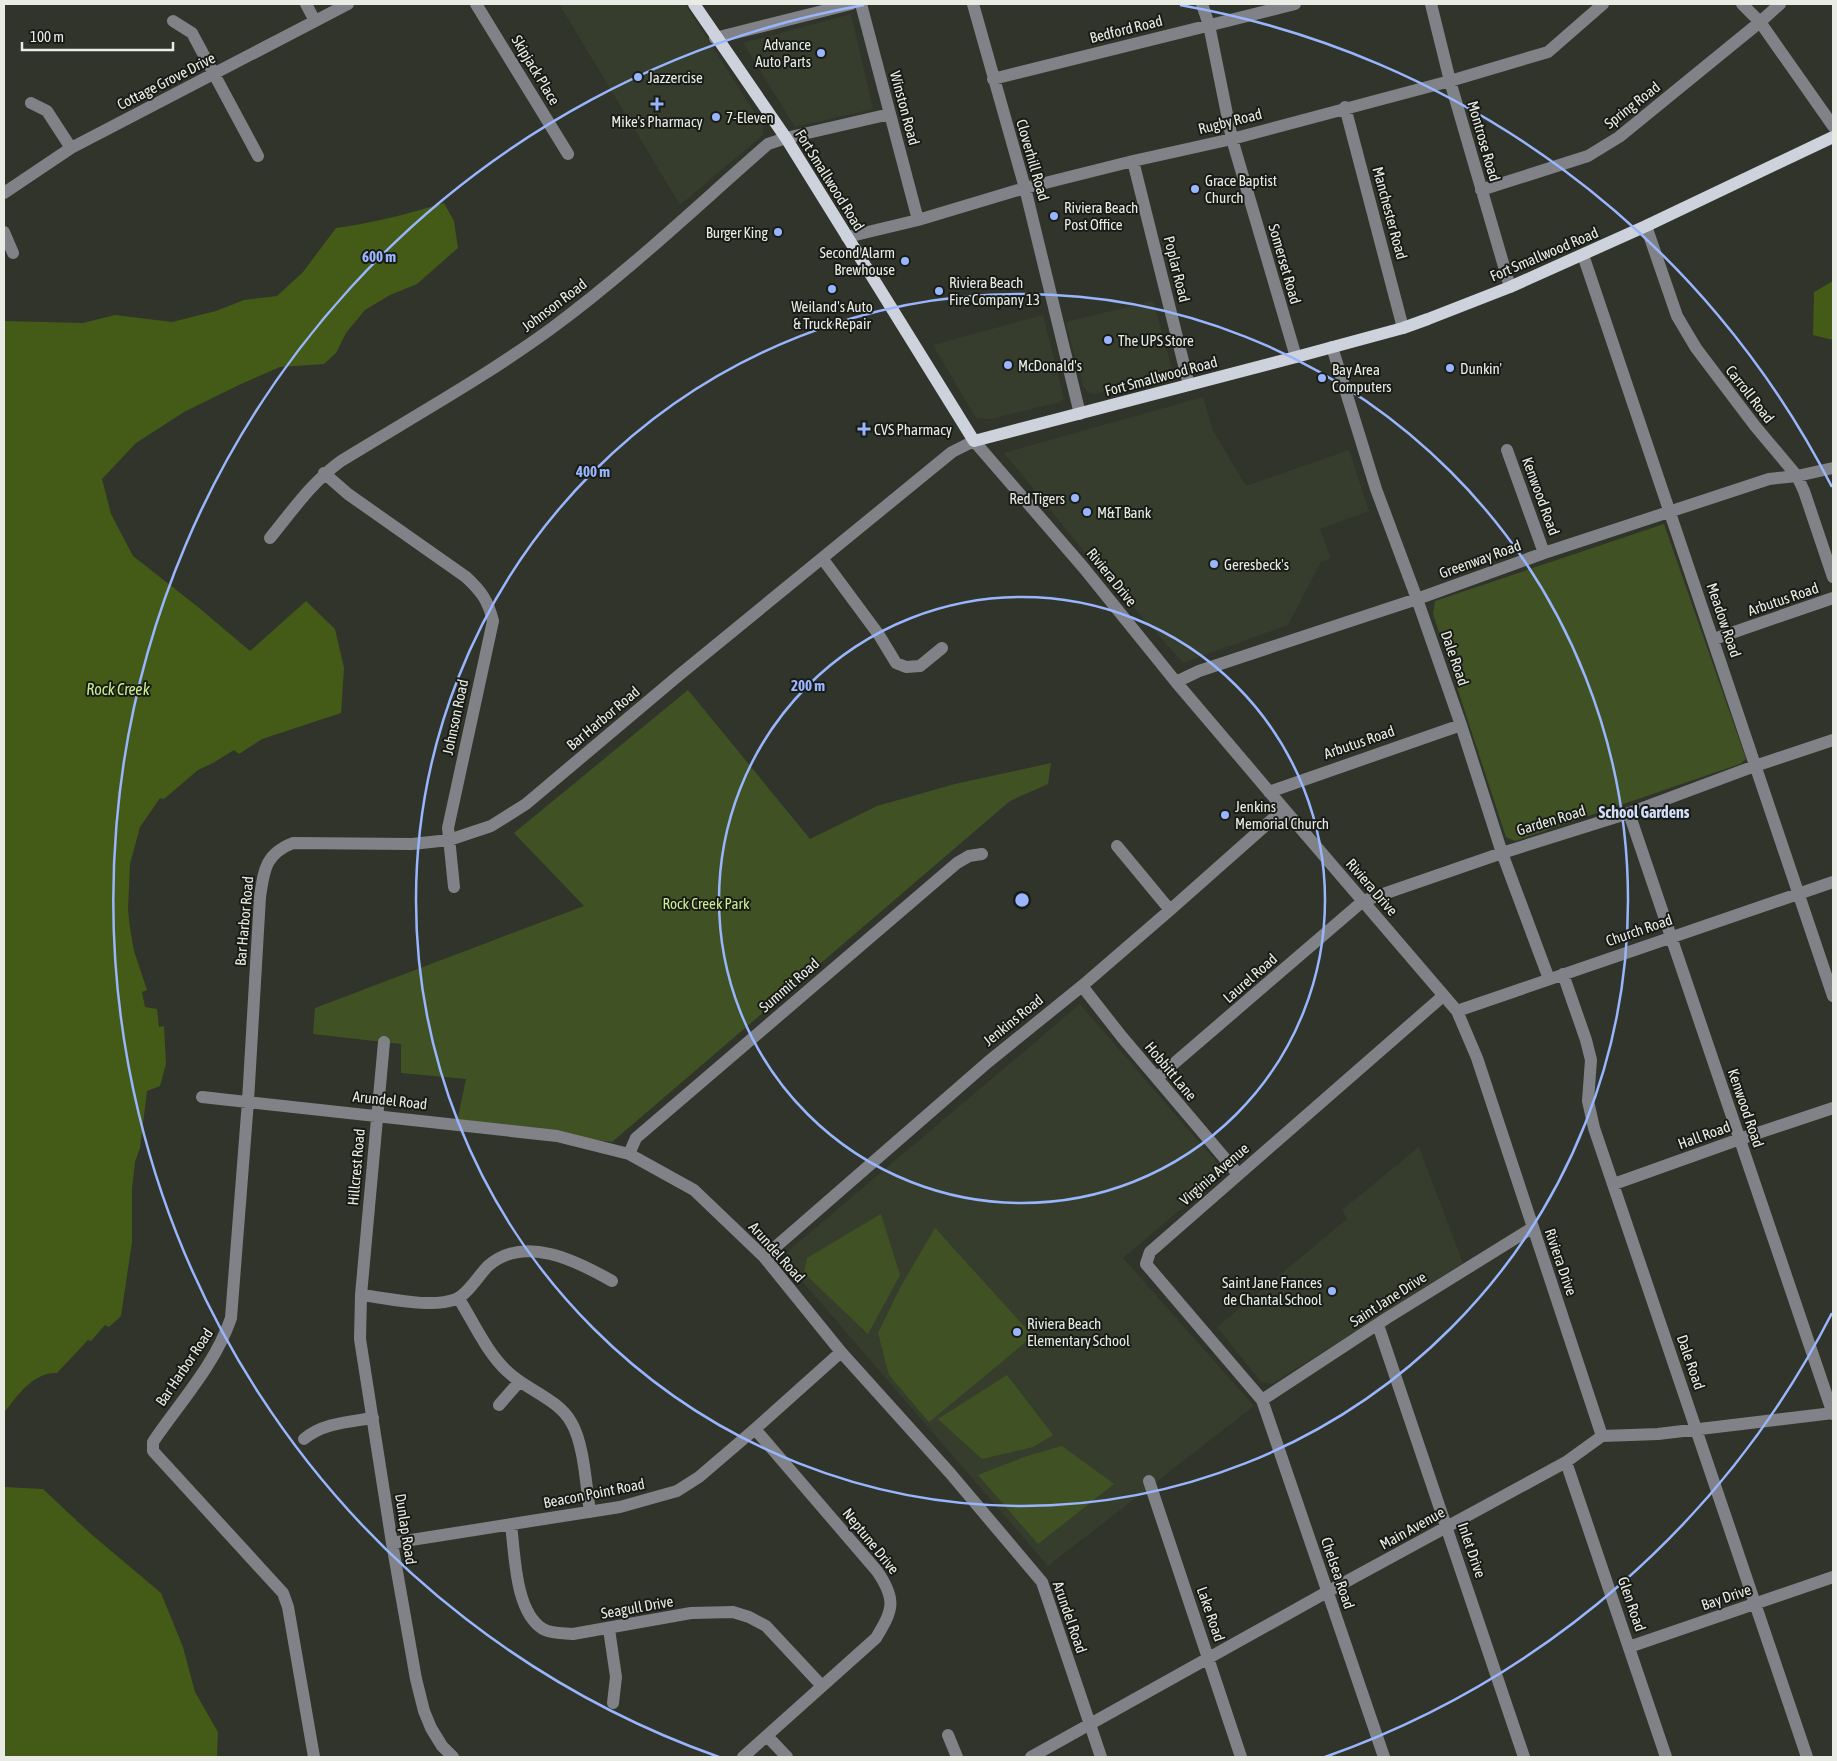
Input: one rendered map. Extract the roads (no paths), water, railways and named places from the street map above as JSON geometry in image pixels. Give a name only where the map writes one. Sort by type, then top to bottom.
[{"type":"main road","name":"Fort Smallwood Road","points":[[694,4],[786,138],[974,441],[1403,328],[1510,287],[1584,255],[1833,137]]},
{"type":"street","points":[[306,4],[315,21]]},
{"type":"street","name":"Cottage Grove Drive","points":[[4,193],[71,148],[348,4]]},
{"type":"street","name":"Skipjack Place","points":[[476,4],[568,154]]},
{"type":"street","points":[[716,38],[851,4]]},
{"type":"street","name":"Winston Road","points":[[861,4],[918,220]]},
{"type":"street","name":"Cloverhill Road","points":[[973,4],[1025,188],[1080,414]]},
{"type":"street","name":"Somerset Road","points":[[1202,4],[1232,139],[1296,357]]},
{"type":"street","name":"Bedford Road","points":[[993,79],[1295,4]]},
{"type":"street","name":"Montrose Road","points":[[1431,4],[1450,81],[1510,287]]},
{"type":"street","name":"Rugby Road","points":[[847,237],[918,220],[1025,188],[1232,139],[1345,107],[1450,81],[1548,52],[1603,4]]},
{"type":"street","points":[[1742,4],[1760,22],[1833,126]]},
{"type":"street","name":"Spring Road","points":[[1481,190],[1588,156],[1619,137],[1780,4]]},
{"type":"street","points":[[173,22],[192,33],[258,156]]},
{"type":"street","points":[[31,103],[47,110],[71,148]]},
{"type":"street","name":"Manchester Road","points":[[1345,107],[1403,328]]},
{"type":"street","points":[[786,138],[890,114]]},
{"type":"street","name":"Johnson Road","points":[[270,538],[307,490],[324,473],[501,363],[552,328],[598,292],[768,144],[786,138]]},
{"type":"street","name":"Poplar Road","points":[[1133,161],[1189,385]]},
{"type":"street","name":"Carroll Road","points":[[1646,226],[1677,316],[1696,348],[1755,426],[1797,476],[1804,491],[1833,577]]},
{"type":"street","points":[[4,232],[13,253]]},
{"type":"street","name":"Meadow Road","points":[[1584,255],[1833,996]]},
{"type":"street","name":"Dale Road","points":[[1332,347],[1376,489],[1417,598],[1461,725],[1502,853],[1549,979]]},
{"type":"street","name":"Bar Harbor Road","points":[[314,1757],[288,1606],[283,1593],[153,1451],[153,1442],[208,1366],[225,1335],[231,1318],[248,1101],[260,897],[263,874],[268,861],[279,848],[292,844],[412,844],[449,840],[491,826],[526,804],[952,452],[974,441]]},
{"type":"street","name":"Riviera Drive","points":[[974,441],[1083,567],[1176,682],[1269,792],[1457,1011],[1477,1058],[1602,1436]]},
{"type":"street","name":"Kenwood Road","points":[[1507,450],[1544,553]]},
{"type":"street","name":"Greenway Road","points":[[1176,682],[1199,671],[1670,511],[1769,479],[1797,476],[1833,468]]},
{"type":"street","name":"Johnson Road","points":[[324,473],[348,494],[466,577],[480,590],[489,605],[493,621],[448,828],[454,887]]},
{"type":"street","points":[[822,558],[879,635],[896,663],[906,667],[920,666],[942,648]]},
{"type":"street","name":"Arbutus Road","points":[[1714,640],[1833,598]]},
{"type":"street","name":"Arbutus Road","points":[[1269,792],[1461,725]]},
{"type":"street","name":"Garden Road","points":[[1363,901],[1502,853],[1629,813],[1755,766],[1833,740]]},
{"type":"street","name":"Jenkins Road","points":[[764,1257],[988,1062],[1082,986],[1284,809]]},
{"type":"street","name":"Kenwood Road","points":[[1629,813],[1833,1413]]},
{"type":"street","points":[[1116,846],[1170,910]]},
{"type":"street","name":"Summit Road","points":[[629,1154],[636,1138],[957,863],[969,856],[982,854]]},
{"type":"street","name":"Church Road","points":[[1457,1011],[1833,882]]},
{"type":"street","name":"Laurel Road","points":[[1157,1078],[1363,901]]},
{"type":"street","name":"Dale Road","points":[[1563,974],[1591,1060],[1588,1101],[1594,1128],[1807,1757]]},
{"type":"street","name":"Hobbitt Lane","points":[[1082,986],[1122,1037],[1238,1174]]},
{"type":"street","name":"Virginia Avenue","points":[[1262,1400],[1146,1264],[1150,1252],[1443,996]]},
{"type":"street","name":"Hillcrest Road","points":[[361,1295],[384,1042]]},
{"type":"street","name":"Arundel Road","points":[[202,1096],[557,1136],[629,1154],[694,1190],[764,1257],[841,1352],[950,1473],[1042,1582],[1101,1757]]},
{"type":"street","name":"Hall Road","points":[[1614,1184],[1833,1108]]},
{"type":"street","name":"Saint Jane Drive","points":[[1262,1400],[1532,1228]]},
{"type":"street","points":[[361,1295],[421,1303],[448,1302],[459,1299],[488,1266],[514,1252],[548,1254],[567,1259],[612,1281]]},
{"type":"street","name":"Dunlap Road","points":[[361,1295],[360,1338],[414,1671],[424,1712],[442,1746],[453,1757]]},
{"type":"street","points":[[459,1299],[498,1362],[519,1382],[563,1411],[571,1420],[579,1442],[590,1512]]},
{"type":"street","name":"Inlet Drive","points":[[1378,1325],[1524,1757]]},
{"type":"street","name":"Beacon Point Road","points":[[392,1543],[590,1512],[642,1502],[677,1491],[699,1477],[841,1352]]},
{"type":"street","points":[[499,1405],[519,1382]]},
{"type":"street","name":"Chelsea Road","points":[[1262,1400],[1384,1757]]},
{"type":"street","points":[[1602,1436],[1658,1434],[1833,1413]]},
{"type":"street","points":[[304,1439],[313,1432],[325,1427],[373,1418]]},
{"type":"street","name":"Neptune Drive","points":[[743,1757],[876,1638],[891,1608],[886,1584],[877,1571],[755,1429]]},
{"type":"street","name":"Main Avenue","points":[[1031,1757],[1327,1592],[1566,1462],[1602,1436]]},
{"type":"street","name":"Glen Road","points":[[1566,1462],[1666,1757]]},
{"type":"street","name":"Lake Road","points":[[1149,1481],[1242,1757]]},
{"type":"street","name":"Seagull Drive","points":[[511,1525],[520,1594],[527,1612],[535,1623],[545,1630],[573,1634],[691,1614],[733,1612],[749,1617],[766,1626],[822,1686]]},
{"type":"street","name":"Bay Drive","points":[[1629,1647],[1833,1577]]},
{"type":"street","points":[[609,1629],[616,1677],[613,1703]]},
{"type":"street","points":[[948,1735],[957,1757]]},
{"type":"street","points":[[767,1736],[787,1757]]},
{"type":"water","name":"Rock Creek","points":[[444,203],[454,221],[458,248],[417,284],[390,295],[365,310],[346,333],[336,353],[324,364],[280,367],[184,412],[136,443],[102,479],[111,514],[133,556],[250,651],[306,601],[335,629],[344,668],[341,713],[262,739],[239,754],[234,750],[198,770],[164,799],[160,798],[140,827],[130,864],[128,910],[134,951],[147,990],[142,992],[145,1007],[157,1009],[159,1027],[164,1026],[166,1064],[160,1086],[147,1091],[140,1148],[135,1162],[132,1189],[132,1242],[121,1316],[109,1327],[105,1325],[91,1341],[88,1340],[57,1373],[40,1376],[26,1386],[4,1413],[4,321],[83,323],[115,315],[172,322],[216,311],[244,300],[277,296],[303,272],[336,228],[390,218]]},
{"type":"water","points":[[1833,281],[1833,340],[1813,335],[1814,292]]},
{"type":"water","points":[[4,1487],[43,1489],[91,1534],[161,1593],[183,1647],[195,1692],[218,1732],[217,1757],[4,1757]]},
{"type":"place","name":"Advance Auto Parts","points":[[821,53]]},
{"type":"place","name":"Jazzercise","points":[[638,77]]},
{"type":"place","name":"Mike's Pharmacy","points":[[657,104]]},
{"type":"place","name":"7-Eleven","points":[[716,117]]},
{"type":"place","name":"Grace Baptist Church","points":[[1195,189]]},
{"type":"place","name":"Riviera Beach Post Office","points":[[1054,216]]},
{"type":"place","name":"Burger King","points":[[778,232]]},
{"type":"place","name":"Second Alarm Brewhouse","points":[[905,261]]},
{"type":"place","name":"Weiland's Auto & Truck Repair","points":[[832,289]]},
{"type":"place","name":"Riviera Beach Fire Company 13","points":[[939,291]]},
{"type":"place","name":"The UPS Store","points":[[1108,340]]},
{"type":"place","name":"McDonald's","points":[[1008,365]]},
{"type":"place","name":"Dunkin'","points":[[1450,368]]},
{"type":"place","name":"Bay Area Computers","points":[[1322,378]]},
{"type":"place","name":"CVS Pharmacy","points":[[864,429]]},
{"type":"place","name":"Red Tigers","points":[[1075,498]]},
{"type":"place","name":"M&T Bank","points":[[1087,512]]},
{"type":"place","name":"Geresbeck's","points":[[1214,564]]},
{"type":"place","name":"Jenkins Memorial Church","points":[[1225,815]]},
{"type":"place","name":"Saint Jane Frances de Chantal School","points":[[1332,1291]]},
{"type":"place","name":"Riviera Beach Elementary School","points":[[1017,1332]]},
{"type":"district","name":"School Gardens","points":[[1644,812]]},
{"type":"park label","name":"Rock Creek Park","points":[[706,903]]}]
